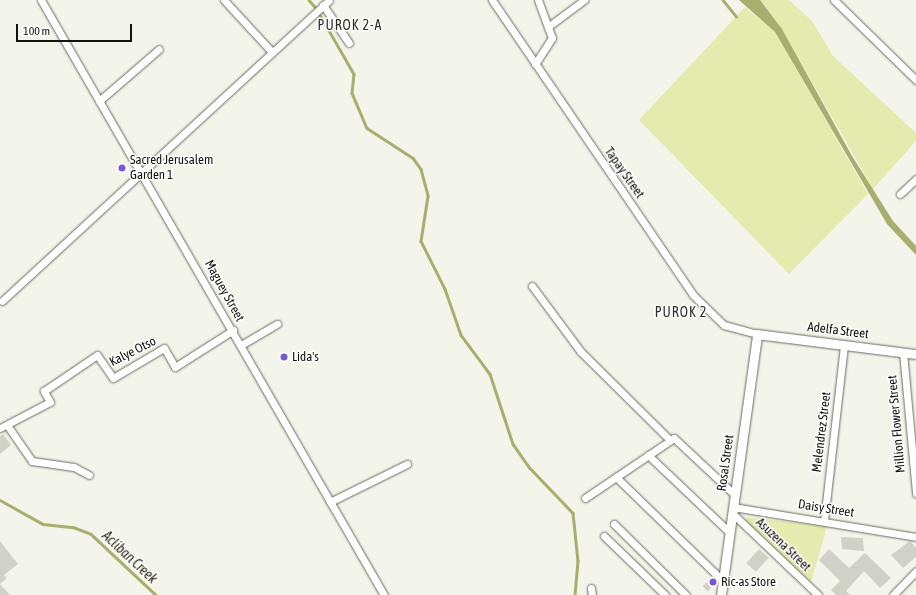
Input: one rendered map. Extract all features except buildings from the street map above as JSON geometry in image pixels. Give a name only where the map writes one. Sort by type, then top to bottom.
[{"type":"street","name":"Maguey Street","points":[[41,0],[233,330],[384,595]]},
{"type":"street","points":[[224,0],[272,52]]},
{"type":"street","name":"Tapay Street","points":[[492,0],[693,295],[724,325],[757,334]]},
{"type":"street","points":[[535,64],[552,41],[538,0]]},
{"type":"street","points":[[548,26],[584,0]]},
{"type":"street","points":[[834,0],[916,80]]},
{"type":"street","points":[[2,301],[140,172],[326,3],[349,43]]},
{"type":"street","points":[[99,101],[159,49]]},
{"type":"street","points":[[900,194],[916,179]]},
{"type":"street","points":[[532,286],[581,352],[670,440]]},
{"type":"street","points":[[241,345],[277,324]]},
{"type":"street","name":"Kalye Otso","points":[[3,427],[50,402],[44,391],[97,355],[113,378],[164,348],[175,367],[233,330]]},
{"type":"street","name":"Adelfa Street","points":[[757,334],[916,354]]},
{"type":"street","name":"Rosal Street","points":[[721,595],[757,334]]},
{"type":"street","name":"Melendrez Street","points":[[824,521],[844,345]]},
{"type":"street","name":"Million Flower Street","points":[[903,352],[916,493]]},
{"type":"street","points":[[3,427],[32,461],[69,466],[89,475]]},
{"type":"street","points":[[585,498],[670,440],[676,439],[735,495]]},
{"type":"street","points":[[648,455],[730,532]]},
{"type":"street","points":[[330,502],[407,464]]},
{"type":"street","points":[[616,477],[723,581]]},
{"type":"street","name":"Daisy Street","points":[[732,510],[824,521],[916,537]]},
{"type":"street","name":"Asuzena Street","points":[[732,510],[818,595]]},
{"type":"street","points":[[614,524],[686,595]]},
{"type":"street","points":[[604,536],[665,595]]},
{"type":"street","points":[[892,595],[916,571]]},
{"type":"shaded area","points":[[739,0],[760,0],[782,29],[852,156],[893,221],[916,246],[916,255],[887,224],[775,32]]},
{"type":"shaded area","points":[[760,0],[789,0],[812,21],[833,56],[916,133],[916,141],[873,189],[782,29]]},
{"type":"shaded area","points":[[745,7],[775,32],[868,194],[789,274],[639,120]]},
{"type":"shaded area","points":[[747,517],[827,526],[811,582],[745,521]]},
{"type":"waterway","points":[[309,0],[315,7]]},
{"type":"waterway","points":[[723,0],[736,16]]},
{"type":"waterway","points":[[319,13],[354,74],[352,93],[367,128],[413,158],[421,169],[428,196],[421,241],[445,289],[461,335],[490,374],[513,444],[530,468],[573,513],[578,561],[575,595]]},
{"type":"waterway","name":"Acliban Creek","points":[[0,500],[43,524],[73,527],[91,534],[156,595]]},
{"type":"place","name":"Sacred Jerusalem Garden 1","points":[[122,168]]},
{"type":"place","name":"Lida's","points":[[284,357]]},
{"type":"place","name":"Ric-as Store","points":[[713,582]]},
{"type":"district","name":"PUROK 2-A","points":[[350,25]]},
{"type":"district","name":"PUROK 2","points":[[681,312]]}]
